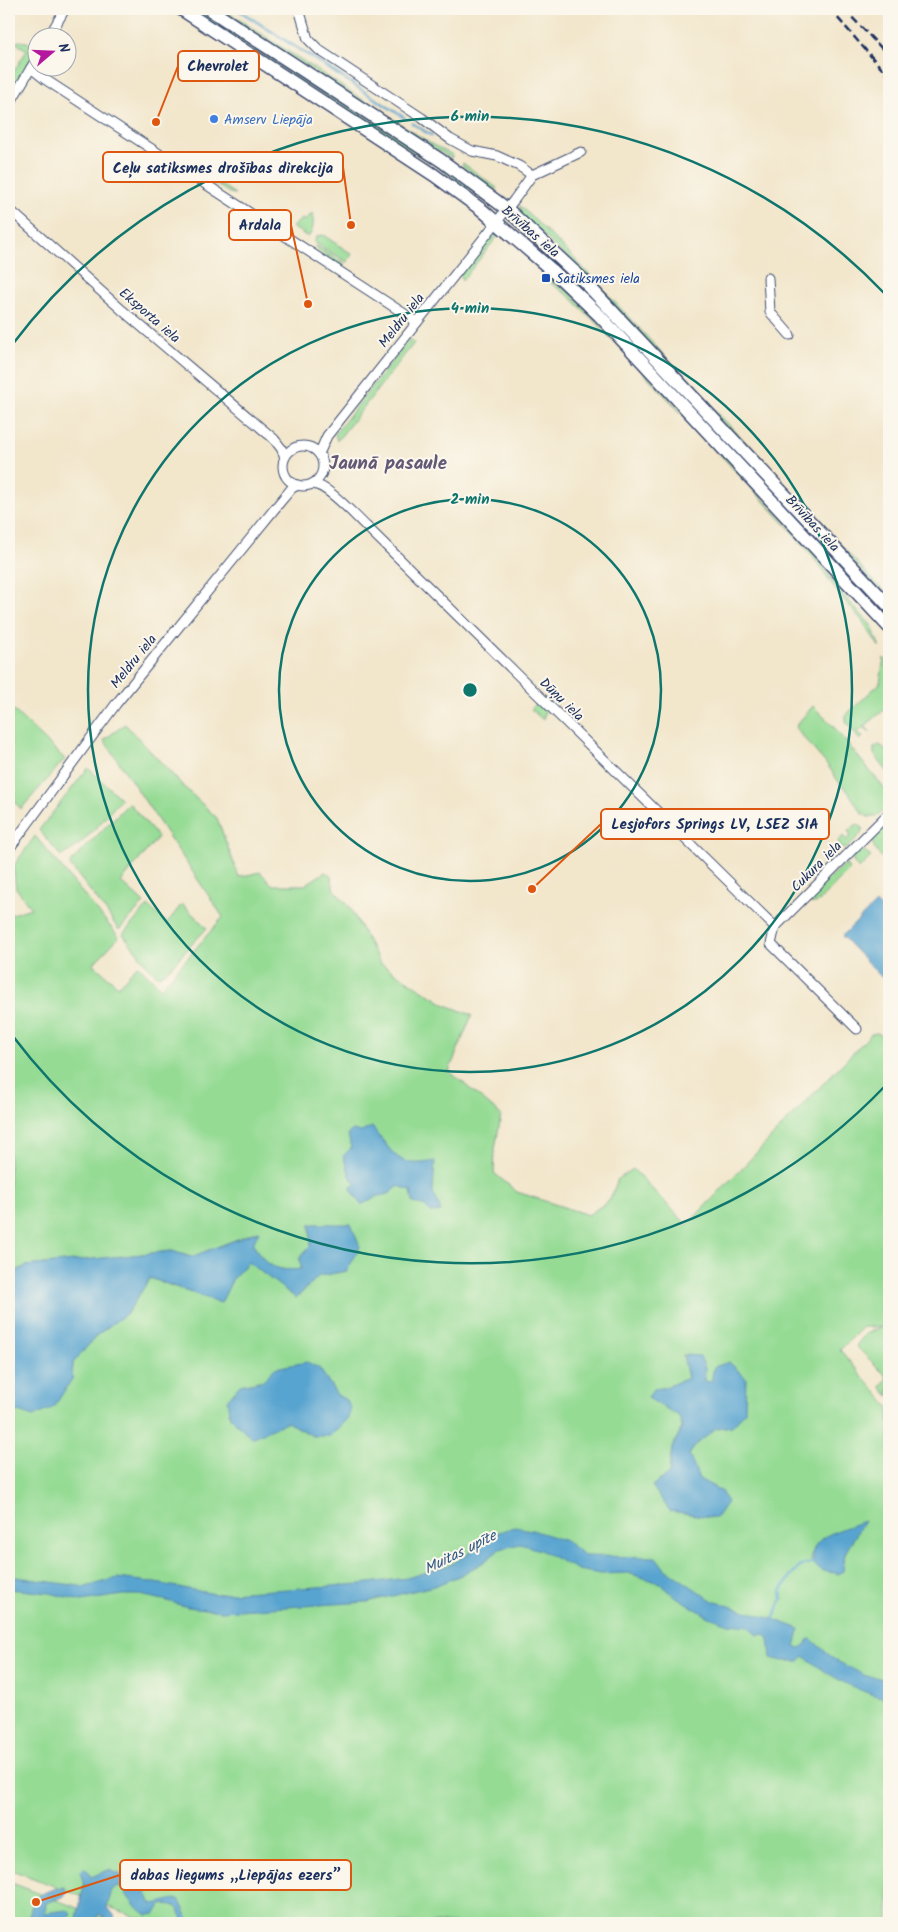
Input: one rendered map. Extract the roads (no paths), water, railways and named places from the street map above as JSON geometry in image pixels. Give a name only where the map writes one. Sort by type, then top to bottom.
[{"type":"highway","name":"Brīvības iela","points":[[181,9],[434,175],[496,221],[599,315],[889,627]]},
{"type":"highway","name":"Brīvības iela","points":[[209,9],[442,161],[506,209],[582,279],[889,606]]},
{"type":"street","points":[[54,28],[65,9]]},
{"type":"street","points":[[298,9],[308,39],[319,50],[422,118],[450,139],[472,151],[496,156],[532,175],[581,152]]},
{"type":"street","points":[[9,105],[28,72]]},
{"type":"street","points":[[43,78],[417,322]]},
{"type":"street","name":"Meldru iela","points":[[321,474],[323,462],[319,454],[327,436],[532,175]]},
{"type":"street","name":"Eksporta iela","points":[[9,210],[122,310],[274,439],[285,457]]},
{"type":"street","points":[[768,278],[770,312],[790,335]]},
{"type":"street","name":"Meldru iela","points":[[296,447],[314,445],[327,436]]},
{"type":"street","name":"Eksporta iela","points":[[274,439],[286,445],[296,447]]},
{"type":"street","points":[[309,446],[319,454]]},
{"type":"street","points":[[285,457],[296,447]]},
{"type":"street","name":"Meldru iela","points":[[281,501],[287,486],[287,478],[283,470],[285,457]]},
{"type":"street","points":[[287,478],[298,485],[307,486],[318,480],[321,474]]},
{"type":"street","name":"Dūņu iela","points":[[321,474],[323,482],[330,493]]},
{"type":"street","name":"Dūņu iela","points":[[312,484],[318,484],[330,493],[775,927]]},
{"type":"street","name":"Meldru iela","points":[[10,846],[116,704],[281,501],[292,488],[298,485]]},
{"type":"street","name":"Cukura iela","points":[[775,927],[889,812]]},
{"type":"street","points":[[775,927],[771,944],[857,1030]]},
{"type":"water","points":[[876,903],[889,916],[889,985],[842,936]]},
{"type":"water","points":[[372,1127],[392,1152],[404,1161],[422,1163],[435,1161],[433,1192],[441,1211],[431,1213],[423,1205],[413,1203],[411,1191],[399,1186],[389,1194],[378,1196],[361,1205],[350,1187],[356,1184],[351,1178],[343,1156],[351,1148],[348,1134],[353,1130],[361,1132]]},
{"type":"water","points":[[310,1224],[351,1224],[360,1247],[347,1271],[319,1276],[296,1298],[248,1262],[233,1278],[221,1303],[150,1278],[128,1312],[97,1335],[73,1363],[72,1379],[54,1407],[33,1417],[15,1411],[9,1405],[9,1275],[26,1266],[172,1251],[191,1257],[259,1231],[253,1244],[262,1258],[278,1268],[301,1269],[300,1257],[311,1245]]},
{"type":"water","points":[[683,1355],[700,1356],[705,1368],[704,1381],[711,1382],[714,1367],[729,1362],[746,1378],[745,1412],[732,1426],[716,1428],[696,1445],[689,1454],[699,1479],[721,1491],[727,1502],[716,1518],[670,1511],[652,1486],[669,1474],[672,1448],[682,1428],[679,1416],[648,1398],[653,1389],[663,1388],[688,1378]]},
{"type":"water","points":[[307,1362],[319,1368],[337,1395],[346,1400],[351,1409],[348,1418],[330,1436],[313,1436],[287,1422],[252,1438],[230,1417],[227,1400],[240,1385],[262,1381],[275,1368]]},
{"type":"water","points":[[864,1521],[845,1553],[843,1571],[838,1574],[823,1571],[814,1564],[812,1559],[813,1549],[820,1540],[833,1532]]},
{"type":"water","points":[[515,1527],[532,1530],[566,1541],[585,1556],[656,1557],[665,1569],[713,1601],[800,1629],[795,1646],[800,1648],[806,1644],[807,1640],[811,1639],[835,1660],[866,1676],[889,1679],[889,1699],[866,1692],[844,1682],[804,1656],[799,1661],[783,1661],[771,1658],[769,1639],[765,1634],[758,1635],[748,1626],[729,1624],[709,1617],[673,1595],[660,1583],[628,1573],[601,1574],[578,1570],[540,1550],[520,1544],[500,1549],[484,1562],[459,1576],[434,1586],[367,1602],[222,1611],[188,1607],[140,1595],[123,1595],[81,1601],[50,1593],[9,1589],[9,1576],[86,1587],[117,1578],[215,1594],[361,1584],[407,1578],[452,1564],[474,1550],[493,1534]]},
{"type":"water","points":[[83,1868],[88,1871],[91,1877],[108,1870],[128,1878],[145,1891],[151,1903],[175,1899],[180,1901],[188,1918],[197,1923],[185,1923],[177,1908],[167,1904],[161,1905],[156,1914],[147,1915],[134,1905],[121,1887],[117,1886],[112,1890],[107,1907],[114,1915],[115,1923],[104,1923],[103,1916],[99,1914],[93,1923],[76,1923],[84,1885],[80,1871]]},
{"type":"water","points":[[64,1887],[67,1892],[63,1897],[46,1903],[45,1913],[66,1910],[72,1915],[57,1922],[28,1923],[31,1907],[39,1896]]},
{"type":"waterway","points":[[237,9],[405,118]]},
{"type":"waterway","points":[[412,123],[432,136]]},
{"type":"waterway","points":[[773,1619],[782,1599],[781,1591],[793,1573],[802,1565],[813,1563]]},
{"type":"railway","points":[[830,9],[889,77]]},
{"type":"railway","points":[[844,9],[889,56]]},
{"type":"place","name":"Amserv Liepāja","points":[[214,119]]},
{"type":"place","name":"Chevrolet","points":[[156,122]]},
{"type":"place","name":"Ceļu satiksmes drošības direkcija","points":[[351,225]]},
{"type":"place","name":"Satiksmes iela","points":[[546,278]]},
{"type":"place","name":"Ardala","points":[[308,304]]},
{"type":"place","name":"Lesjofors Springs LV, LSEZ SIA","points":[[532,889]]},
{"type":"place","name":"dabas liegums „Liepājas ezers”","points":[[36,1902]]},
{"type":"district","name":"Jaunā pasaule","points":[[388,462]]},
{"type":"water label","name":"Muitas upīte","points":[[460,1552]]}]
